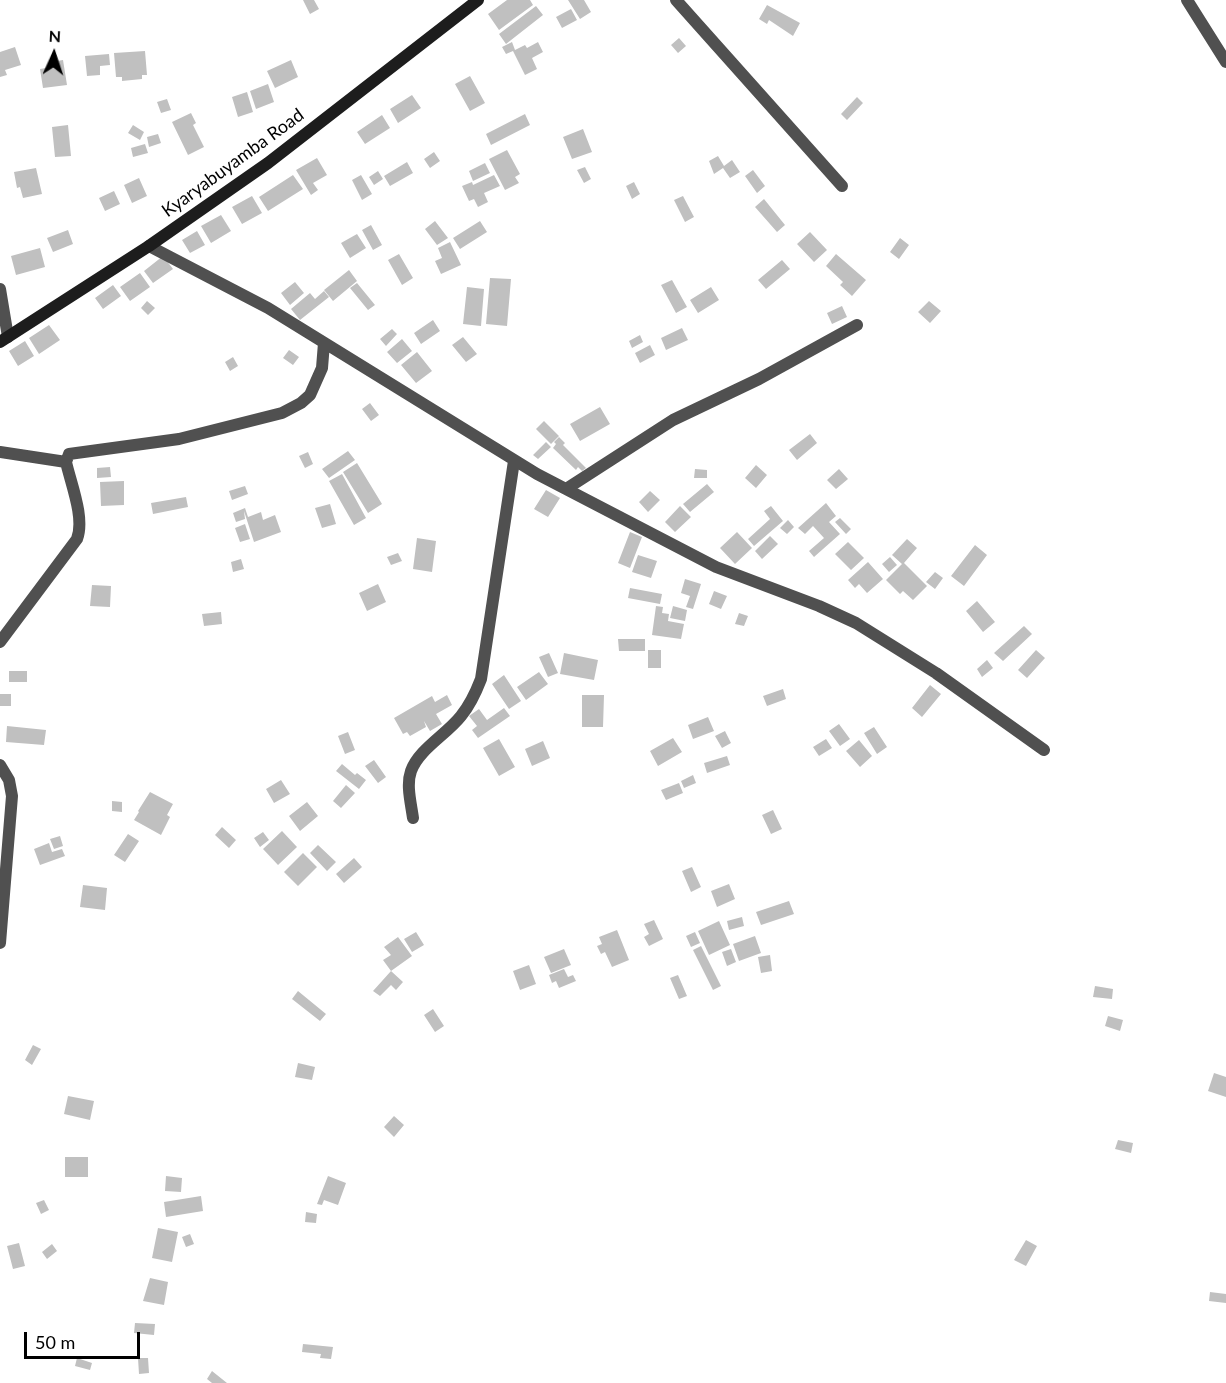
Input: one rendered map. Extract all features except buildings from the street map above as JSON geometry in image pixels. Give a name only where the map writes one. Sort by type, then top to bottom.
[{"type":"street","name":"Kyaryabuyamba Road","points":[[4,340],[149,246],[268,163],[478,0]]},
{"type":"street","points":[[676,0],[842,186]]},
{"type":"street","points":[[1187,0],[1226,62]]},
{"type":"street","points":[[149,246],[268,308],[514,461],[566,489],[716,567],[819,606],[856,623],[936,673],[1044,750]]},
{"type":"street","points":[[0,289],[4,340]]},
{"type":"street","points":[[566,489],[674,420],[759,379],[857,325]]},
{"type":"street","points":[[0,642],[77,539],[80,520],[66,462],[69,454],[179,439],[282,413],[301,403],[310,395],[322,368],[324,343]]},
{"type":"street","points":[[0,452],[66,462]]},
{"type":"street","points":[[413,818],[409,787],[410,773],[416,761],[461,717],[473,699],[481,679],[514,461]]},
{"type":"street","points":[[0,765],[9,780],[12,796],[0,943]]}]
